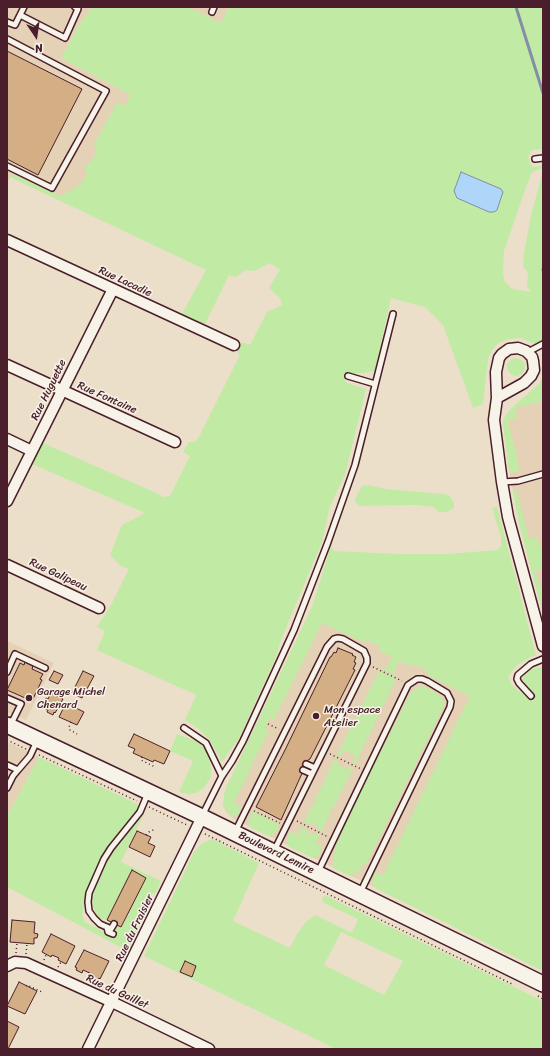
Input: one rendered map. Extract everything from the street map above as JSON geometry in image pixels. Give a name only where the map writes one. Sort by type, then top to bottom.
[{"type":"main road","name":"Boulevard Lemire","points":[[8,731],[38,740],[145,800],[202,817],[235,833],[360,894],[540,990]]},
{"type":"street","name":"Rue Lacadie","points":[[7,240],[234,345]]},
{"type":"street","name":"Rue Huguette","points":[[7,501],[113,290]]},
{"type":"street","points":[[497,398],[524,383],[531,376],[534,370],[534,361],[528,352],[522,349],[514,348],[505,351],[499,358],[496,372],[497,398],[494,420],[502,482],[510,524],[543,646]]},
{"type":"street","name":"Rue Fontaine","points":[[7,365],[175,442]]},
{"type":"street","points":[[7,439],[32,451]]},
{"type":"street","name":"Rue Galipeau","points":[[7,565],[99,608]]},
{"type":"street","name":"Rue du Fraisier","points":[[88,1049],[202,817]]},
{"type":"street","name":"Rue du Gaillet","points":[[10,965],[22,962],[26,963],[112,1002],[209,1049]]},
{"type":"lane","points":[[7,22],[15,25],[24,7]]},
{"type":"lane","points":[[20,15],[65,38],[78,9],[75,7]]},
{"type":"lane","points":[[7,39],[106,91],[52,188],[7,166]]},
{"type":"lane","points":[[535,159],[543,158]]},
{"type":"lane","points":[[202,817],[222,776],[243,741],[300,616],[355,465],[393,314]]},
{"type":"lane","points":[[528,352],[543,344]]},
{"type":"lane","points":[[348,376],[375,384]]},
{"type":"lane","points":[[502,482],[521,480],[543,474]]},
{"type":"lane","points":[[235,833],[327,647],[331,640],[341,638],[363,650],[367,656],[367,663],[273,852]]},
{"type":"lane","points":[[7,672],[15,654],[45,668]]},
{"type":"lane","points":[[531,696],[519,683],[517,679],[518,675],[531,664],[543,659]]},
{"type":"lane","points":[[317,873],[408,685],[417,680],[422,679],[427,681],[447,693],[451,701],[450,707],[360,894]]},
{"type":"lane","points":[[7,698],[21,704]]},
{"type":"lane","points":[[8,731],[24,698]]},
{"type":"lane","points":[[184,728],[206,743],[222,776]]},
{"type":"lane","points":[[7,788],[13,776],[30,756],[38,740]]},
{"type":"lane","points":[[306,764],[315,768]]},
{"type":"lane","points":[[7,765],[18,770]]},
{"type":"lane","points":[[304,770],[312,774]]},
{"type":"lane","points":[[113,934],[108,932],[107,928],[94,918],[89,910],[88,902],[90,893],[104,859],[140,812],[145,800]]},
{"type":"lane","points":[[107,928],[111,929],[114,924]]},
{"type":"path","points":[[372,666],[397,678]]},
{"type":"path","points":[[39,706],[46,709]]},
{"type":"path","points":[[71,722],[69,727],[70,730],[77,734]]},
{"type":"path","points":[[268,724],[280,730]]},
{"type":"path","points":[[8,731],[22,747]]},
{"type":"path","points":[[328,753],[354,766]]},
{"type":"path","points":[[40,756],[145,800],[174,818]]},
{"type":"path","points":[[142,757],[141,760],[155,767]]},
{"type":"path","points":[[253,810],[281,824]]},
{"type":"path","points":[[295,820],[321,833]]},
{"type":"path","points":[[146,835],[155,829]]},
{"type":"path","name":"Boulevard Lemire","points":[[216,839],[516,986]]},
{"type":"path","points":[[26,986],[27,985],[42,992]]},
{"type":"path","points":[[540,990],[543,999]]},
{"type":"shaded area","points":[[7,7],[92,7],[78,27],[61,58],[131,95],[132,100],[69,205],[10,177],[7,183]]},
{"type":"shaded area","points":[[189,7],[229,7],[221,23]]},
{"type":"shaded area","points":[[543,378],[543,614],[519,523],[509,470],[503,422],[507,413],[538,385]]},
{"type":"shaded area","points":[[312,607],[479,689],[380,890],[234,819],[226,812],[223,805],[225,790]]},
{"type":"shaded area","points":[[7,641],[54,663],[26,720],[7,712]]},
{"type":"shaded area","points":[[7,742],[39,757],[7,817]]},
{"type":"green space","points":[[92,7],[189,7],[221,23],[229,7],[543,7],[543,149],[532,150],[528,157],[531,165],[534,167],[543,165],[543,168],[532,172],[525,190],[504,251],[503,274],[505,282],[513,289],[531,292],[527,286],[528,272],[523,267],[524,253],[531,215],[543,171],[543,340],[535,344],[521,338],[509,339],[498,343],[492,350],[488,359],[483,404],[473,408],[443,325],[425,307],[391,298],[375,370],[365,373],[349,373],[344,375],[344,379],[347,383],[366,389],[345,475],[330,506],[322,542],[281,640],[276,657],[239,738],[222,762],[210,740],[199,729],[185,720],[196,695],[97,650],[105,631],[97,627],[111,605],[129,569],[121,566],[110,555],[122,525],[145,513],[32,464],[43,443],[161,495],[162,497],[170,496],[190,456],[183,452],[189,442],[195,442],[200,435],[240,355],[237,353],[242,342],[250,345],[267,312],[282,305],[280,298],[269,288],[280,270],[270,263],[254,271],[246,270],[235,277],[229,275],[205,324],[182,314],[206,270],[10,177],[12,174],[61,196],[76,187],[83,181],[87,173],[84,166],[91,162],[97,151],[94,145],[117,102],[125,106],[131,95],[61,58],[78,27]]},
{"type":"green space","points":[[516,358],[522,361],[525,367],[522,373],[516,376],[510,373],[507,367],[510,361]]},
{"type":"green space","points":[[543,378],[543,401],[515,408],[517,418],[508,420],[519,467],[517,472],[511,473],[509,470],[504,432],[504,418],[512,408],[538,385]]},
{"type":"green space","points":[[368,485],[386,489],[444,494],[450,496],[454,503],[454,508],[447,512],[438,512],[434,507],[418,505],[360,506],[356,503],[355,499],[362,486]]},
{"type":"green space","points":[[514,490],[517,492],[529,539],[537,537],[540,548],[543,547],[543,568],[535,572],[543,591],[543,614],[519,523],[513,492]]},
{"type":"green space","points":[[497,507],[536,655],[516,666],[508,677],[512,685],[527,698],[533,701],[535,697],[533,692],[522,680],[531,669],[541,667],[543,669],[543,971],[375,888],[372,883],[375,872],[383,875],[470,696],[427,675],[428,671],[414,664],[412,667],[399,661],[393,674],[398,676],[397,677],[380,669],[386,670],[392,657],[379,651],[381,647],[366,640],[365,643],[322,623],[274,720],[270,718],[265,729],[269,731],[254,761],[252,760],[251,762],[253,764],[234,803],[241,807],[239,812],[237,815],[231,817],[223,805],[225,790],[312,607],[331,546],[334,551],[399,554],[447,554],[498,550],[501,545],[501,537],[492,508]]},
{"type":"green space","points":[[379,671],[396,679],[355,764],[352,763],[355,755],[344,750],[340,757],[337,755]]},
{"type":"green space","points":[[421,686],[437,693],[445,702],[444,706],[367,863],[363,863],[362,868],[350,876],[333,868],[335,847],[345,822],[411,692]]},
{"type":"green space","points":[[177,734],[196,741],[204,747],[209,757],[211,777],[204,788],[196,793],[188,794],[179,792],[193,761],[170,751]]},
{"type":"green space","points":[[39,757],[139,805],[138,810],[99,863],[85,900],[82,915],[85,922],[101,930],[113,939],[117,933],[113,930],[116,925],[122,927],[146,878],[132,871],[107,920],[99,918],[94,910],[92,900],[94,888],[99,872],[117,843],[146,809],[121,862],[161,881],[155,894],[153,893],[151,896],[153,898],[130,945],[126,944],[124,949],[7,887],[7,817]]},
{"type":"green space","points":[[335,759],[338,761],[337,764],[348,770],[350,766],[353,768],[333,809],[331,808],[330,810],[331,811],[322,831],[317,829],[318,826],[311,823],[309,825],[304,823],[314,802],[316,803],[317,801],[315,800]]},
{"type":"green space","points":[[252,811],[280,825],[276,832],[269,836],[251,828],[248,822]]},
{"type":"green space","points":[[302,826],[307,829],[306,832],[313,835],[315,832],[320,834],[316,843],[323,847],[318,856],[313,858],[289,847],[287,841],[290,831],[298,835]]},
{"type":"green space","points":[[212,839],[259,863],[233,921],[290,948],[297,934],[305,923],[315,915],[352,933],[358,919],[322,902],[324,895],[543,1001],[543,1049],[336,1049],[144,956],[194,852],[201,844]],"holes":[[[341,932],[403,961],[384,995],[324,965]]]},
{"type":"water","points":[[461,172],[501,189],[503,192],[497,210],[494,212],[489,212],[457,198],[454,191]]},
{"type":"building","points":[[7,51],[82,89],[38,175],[7,159]]},
{"type":"building","name":"Mon espace Atelier","points":[[338,648],[353,654],[352,655],[356,657],[354,662],[356,663],[353,669],[355,670],[310,759],[308,760],[281,820],[256,807],[330,657],[334,652],[336,653]]},
{"type":"building","points":[[25,662],[33,666],[32,669],[43,674],[40,679],[42,680],[32,701],[7,690],[20,663],[24,665]]},
{"type":"building","points":[[54,671],[63,675],[58,684],[49,680]]},
{"type":"building","points":[[83,671],[94,676],[82,698],[72,693]]},
{"type":"building","points":[[51,693],[63,699],[53,715],[47,712],[48,710],[44,708],[46,703],[44,702],[46,698],[48,699]]},
{"type":"building","points":[[66,703],[84,712],[77,725],[59,717]]},
{"type":"building","points":[[134,734],[170,751],[164,764],[154,760],[153,762],[133,753],[135,749],[128,746]]},
{"type":"building","points":[[137,831],[151,837],[148,843],[155,846],[150,857],[129,847]]},
{"type":"building","points":[[132,870],[146,878],[121,927],[107,920]]},
{"type":"building","points":[[12,920],[35,922],[34,933],[38,934],[37,938],[34,938],[34,944],[10,942]]},
{"type":"building","points":[[51,934],[75,946],[66,964],[58,960],[59,958],[52,955],[51,957],[42,952]]},
{"type":"building","points":[[84,950],[109,961],[100,979],[99,978],[98,980],[93,978],[94,975],[83,970],[82,973],[76,970],[77,968],[75,967]]},
{"type":"building","points":[[185,961],[196,966],[192,977],[180,972]]},
{"type":"building","points":[[19,982],[37,991],[25,1014],[7,1006]]},
{"type":"building","points":[[7,1021],[19,1027],[8,1049],[7,1049]]},
{"type":"waterway","points":[[516,7],[543,93]]},
{"type":"place","name":"Garage Michel Chenard","points":[[29,698]]},
{"type":"place","name":"Mon espace Atelier","points":[[316,716]]}]
